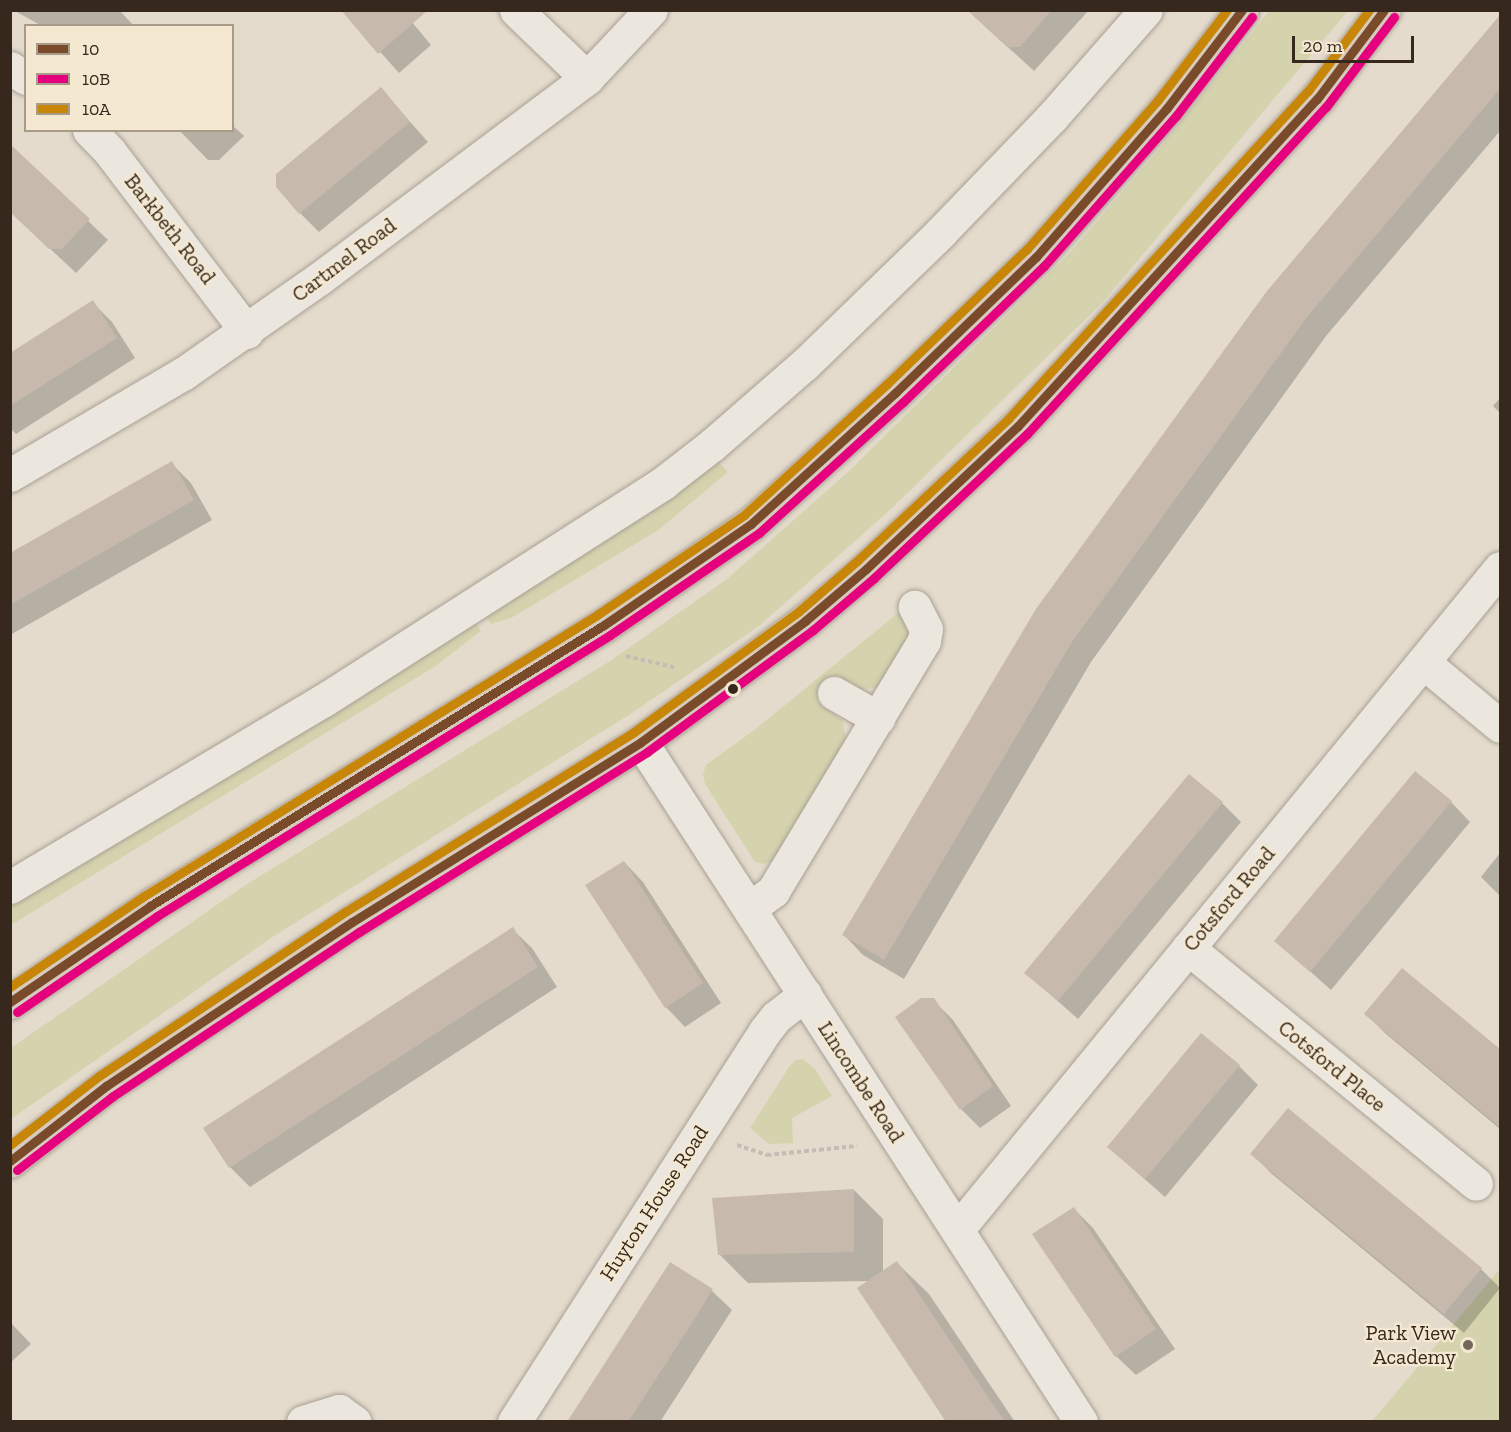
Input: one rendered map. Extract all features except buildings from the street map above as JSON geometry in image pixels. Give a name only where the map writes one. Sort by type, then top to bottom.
[{"type":"highway","points":[[10,1002],[150,906],[604,626],[751,524],[895,393],[1036,257],[1167,108],[1242,10]]},
{"type":"highway","points":[[10,1161],[106,1086],[352,922],[640,742],[805,621],[866,569],[1018,426],[1317,99],[1384,10]]},
{"type":"street","points":[[516,10],[587,78]]},
{"type":"street","name":"Cartmel Road","points":[[10,475],[184,373],[247,332],[587,78],[651,10]]},
{"type":"street","points":[[10,886],[324,700],[663,483],[704,452],[805,363],[941,232],[1052,117],[1146,10]]},
{"type":"street","points":[[10,68],[24,77]]},
{"type":"street","name":"Barkbeth Road","points":[[91,132],[125,170],[247,332]]},
{"type":"street","name":"Cotsford Road","points":[[957,1230],[1500,568]]},
{"type":"street","points":[[750,908],[773,891],[924,641],[926,629],[915,607]]},
{"type":"street","points":[[1423,662],[1500,726]]},
{"type":"street","points":[[834,693],[878,718]]},
{"type":"street","name":"Lincombe Road","points":[[640,742],[750,908],[1081,1422]]},
{"type":"street","name":"Cotsford Place","points":[[1188,948],[1476,1184]]},
{"type":"street","name":"Huyton House Road","points":[[514,1422],[765,1031],[776,1017],[805,994]]},
{"type":"street","points":[[303,1422],[339,1412],[355,1422]]},
{"type":"path","points":[[625,656],[681,668]]},
{"type":"path","points":[[700,1133],[767,1155],[866,1145],[892,1130]]},
{"type":"shaded area","points":[[1270,10],[1348,11],[1102,303],[890,510],[759,626],[632,713],[274,936],[11,1119],[11,1048],[244,886],[610,661],[727,579],[849,471],[1067,256],[1161,147]]},
{"type":"shaded area","points":[[716,460],[728,472],[657,531],[511,618],[491,624],[485,615],[648,513]]},
{"type":"shaded area","points":[[903,609],[911,632],[880,687],[858,690],[831,678],[817,702],[842,720],[847,744],[772,861],[764,864],[755,862],[705,784],[703,775],[706,765],[753,731]]},
{"type":"shaded area","points":[[475,622],[481,631],[434,667],[11,925],[11,904]]},
{"type":"shaded area","points":[[803,1059],[815,1069],[832,1096],[792,1118],[793,1143],[769,1144],[750,1128],[789,1067],[795,1060]]},
{"type":"shaded area","name":"Park View Academy","points":[[1500,1269],[1500,1421],[1372,1421]]},
{"type":"transit line","name":"10A","points":[[10,987],[144,896],[597,615],[744,515],[887,384],[1027,249],[1158,100],[1227,10]]},
{"type":"transit line","name":"10","points":[[10,1002],[150,906],[604,625],[751,524],[895,393],[1036,257],[1167,108],[1242,10]]},
{"type":"transit line","name":"10A","points":[[10,1145],[99,1076],[345,912],[634,732],[798,612],[858,560],[1009,418],[1308,91],[1369,10]]},
{"type":"transit line","name":"10","points":[[10,1161],[106,1086],[352,922],[641,742],[805,621],[866,569],[1018,426],[1317,99],[1384,10]]},
{"type":"transit line","name":"10B","points":[[17,1012],[157,916],[610,635],[759,533],[903,402],[1044,266],[1176,116],[1252,17]]},
{"type":"transit line","name":"10B","points":[[17,1170],[113,1096],[359,932],[647,752],[813,630],[874,578],[1027,434],[1326,107],[1394,17]]},
{"type":"place","name":"Park View Academy","points":[[1468,1345]]}]
